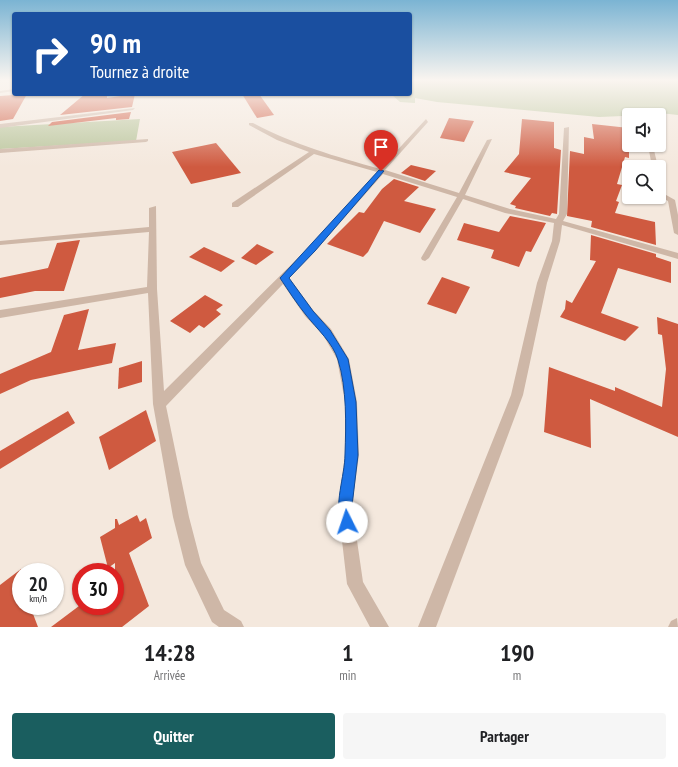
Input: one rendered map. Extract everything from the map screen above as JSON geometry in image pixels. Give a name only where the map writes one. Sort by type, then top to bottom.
[{"type":"street","points":[[0,126],[131,109]]},
{"type":"street","points":[[159,404],[312,249],[426,121]]},
{"type":"street","points":[[251,124],[279,139],[314,152],[508,210],[558,222],[678,256]]},
{"type":"street","points":[[427,627],[517,395],[542,283],[556,241],[558,222],[563,214],[567,128]]},
{"type":"street","points":[[0,151],[146,140]]},
{"type":"street","points":[[425,258],[461,196],[490,140]]},
{"type":"street","points":[[235,205],[314,152]]},
{"type":"street","points":[[666,197],[671,200],[678,233]]},
{"type":"street","points":[[153,208],[152,289],[159,404],[181,518],[193,565],[218,616],[235,627]]},
{"type":"street","points":[[0,243],[152,229]]},
{"type":"street","points":[[284,278],[310,313],[327,332],[343,359],[350,402],[352,455],[346,506],[355,584],[380,627]]},
{"type":"street","points":[[0,314],[152,289]]},
{"type":"green space","points":[[515,109],[622,109],[622,116],[599,117]]},
{"type":"green space","points":[[666,109],[678,109],[678,115],[666,114]]},
{"type":"green space","points":[[140,119],[136,141],[0,149],[0,127]]},
{"type":"building","points":[[0,109],[18,109],[13,119],[0,121]]},
{"type":"building","points":[[67,109],[112,109],[60,115]]},
{"type":"building","points":[[252,109],[270,109],[274,115],[257,118]]},
{"type":"building","points":[[131,112],[129,119],[116,120],[116,118],[48,126],[52,122]]},
{"type":"building","points":[[449,118],[474,121],[464,142],[440,138]]},
{"type":"building","points":[[522,119],[554,122],[554,148],[561,150],[557,214],[552,213],[550,216],[515,208],[516,206],[510,204],[531,178],[504,172],[519,154]]},
{"type":"building","points":[[592,124],[622,127],[622,152],[629,152],[629,158],[625,157],[624,160],[622,160],[622,167],[617,184],[622,185],[616,201],[619,202],[615,213],[655,222],[656,245],[591,227],[592,221],[567,216],[570,151],[584,154],[584,137],[594,139]]},
{"type":"building","points":[[216,143],[241,173],[191,184],[172,152]]},
{"type":"building","points":[[411,165],[436,171],[425,181],[401,173]]},
{"type":"building","points":[[394,179],[419,187],[404,201],[436,209],[420,233],[384,221],[368,252],[363,257],[327,244],[359,212],[364,213],[382,189]]},
{"type":"building","points":[[510,216],[546,223],[531,252],[526,251],[519,267],[491,258],[494,250],[457,240],[464,223],[499,232]]},
{"type":"building","points":[[591,235],[656,254],[656,257],[671,262],[671,283],[618,268],[601,313],[639,327],[625,341],[560,317],[565,309],[566,300],[572,303],[596,261],[590,260]]},
{"type":"building","points":[[80,240],[64,291],[35,291],[0,298],[0,278],[48,268],[57,243]]},
{"type":"building","points":[[257,244],[274,252],[256,265],[241,258]]},
{"type":"building","points":[[204,247],[235,261],[221,272],[189,257]]},
{"type":"building","points":[[442,277],[470,287],[456,314],[427,304]]},
{"type":"building","points":[[205,295],[223,305],[216,310],[221,314],[204,328],[199,325],[190,333],[170,321]]},
{"type":"building","points":[[89,309],[78,350],[116,343],[112,363],[31,380],[0,394],[0,374],[51,352],[64,315]]},
{"type":"building","points":[[657,317],[678,324],[678,437],[590,399],[591,448],[544,432],[549,367],[615,391],[615,387],[662,407],[666,369],[662,335],[658,334]]},
{"type":"building","points":[[142,361],[142,382],[118,389],[119,368]]},
{"type":"building","points":[[146,410],[156,441],[109,470],[99,437]]},
{"type":"building","points":[[68,411],[75,423],[0,469],[0,451]]},
{"type":"building","points":[[137,515],[140,522],[146,518],[152,538],[129,553],[149,606],[122,627],[51,627],[72,611],[72,615],[124,615],[124,563],[107,563],[100,537],[115,528],[115,519],[117,519],[119,525]]},
{"type":"building","points":[[12,576],[12,615],[33,615],[38,627],[0,627],[0,585]]},
{"type":"route","points":[[347,522],[346,506],[352,455],[350,402],[343,359],[327,332],[310,313],[284,278],[312,249],[381,171]]}]
